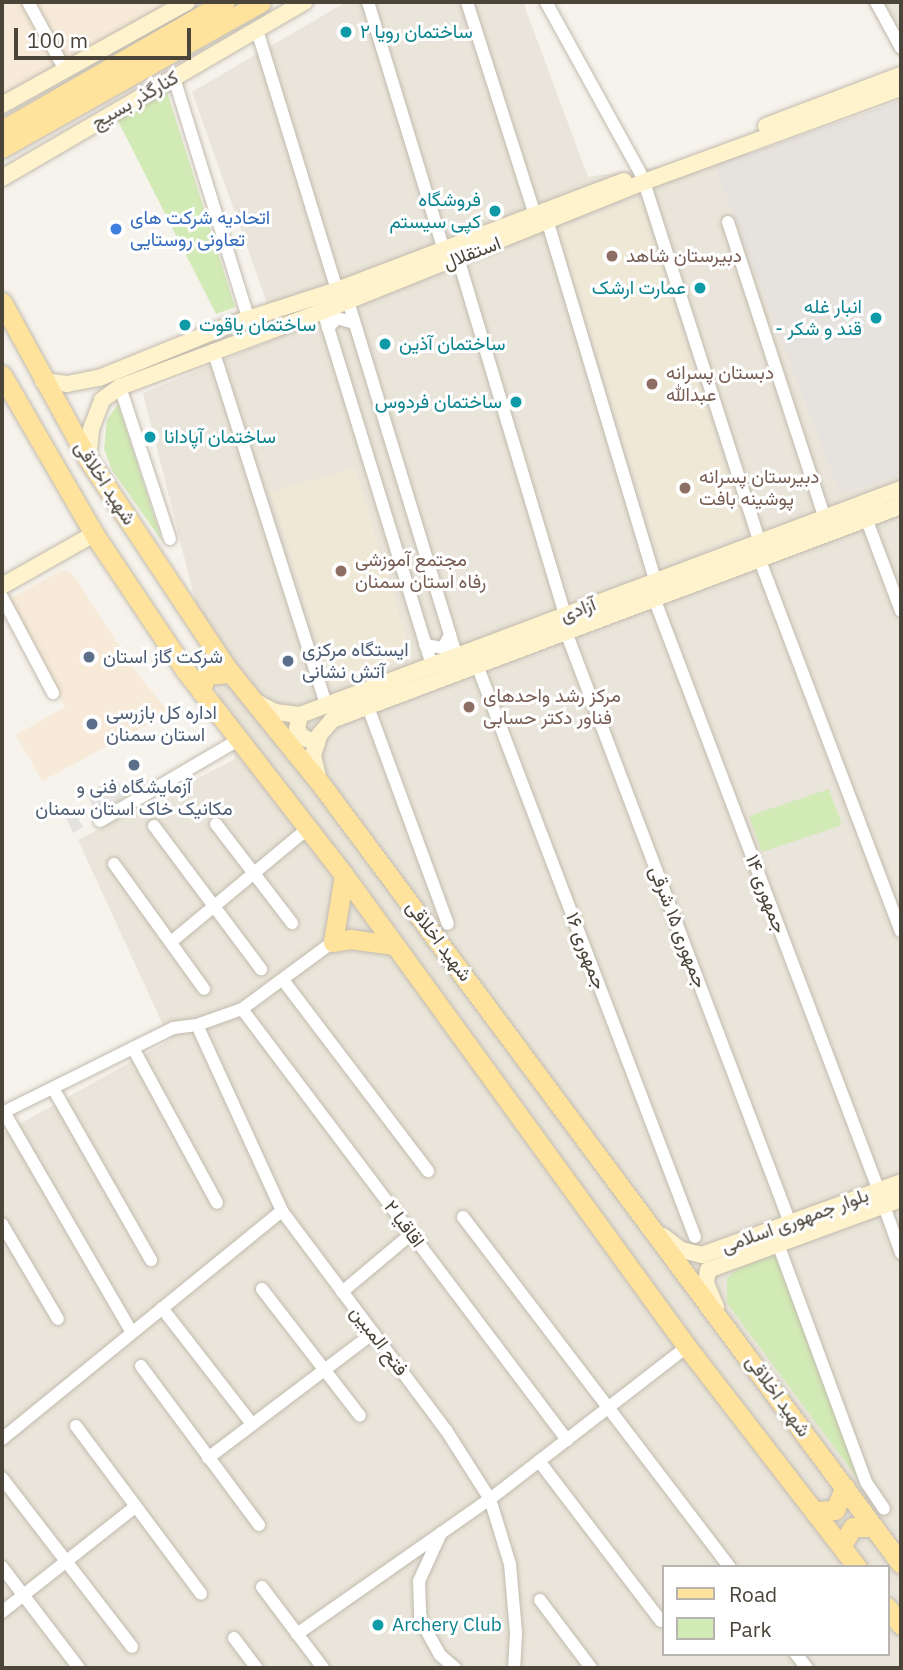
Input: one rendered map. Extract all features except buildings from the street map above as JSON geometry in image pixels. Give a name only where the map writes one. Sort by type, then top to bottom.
[{"type":"main road","points":[[2,130],[225,2]]},
{"type":"main road","points":[[2,148],[261,2]]},
{"type":"main road","name":"شهید اخلاقی","points":[[2,302],[88,459],[231,673],[320,783],[722,1319],[901,1564]]},
{"type":"main road","name":"شهید اخلاقی","points":[[2,375],[94,534],[201,691],[344,875],[687,1347],[855,1565]]},
{"type":"main road","points":[[172,650],[189,653],[195,649],[201,629]]},
{"type":"main road","points":[[201,691],[206,675],[231,673]]},
{"type":"main road","points":[[344,875],[334,942],[350,939],[393,945]]},
{"type":"main road","points":[[815,1511],[835,1510],[845,1487]]},
{"type":"main road","points":[[841,1546],[853,1527],[874,1527]]},
{"type":"main road","points":[[889,1610],[901,1625]]},
{"type":"street","points":[[28,2],[65,69]]},
{"type":"street","points":[[2,104],[187,2]]},
{"type":"street","name":"کنارگذر بسیج","points":[[2,178],[305,2]]},
{"type":"street","points":[[368,2],[443,247]]},
{"type":"street","points":[[467,2],[541,219],[655,580]]},
{"type":"street","points":[[546,2],[642,178],[759,541]]},
{"type":"street","points":[[876,2],[901,48]]},
{"type":"street","points":[[257,30],[342,296],[354,323],[456,656]]},
{"type":"street","name":"استقلال","points":[[43,381],[85,381],[248,320],[342,296],[388,278],[458,258],[541,219],[789,123],[901,75]]},
{"type":"street","points":[[174,78],[248,320]]},
{"type":"street","name":"استقلال","points":[[789,123],[901,88]]},
{"type":"street","name":"استقلال","points":[[388,278],[443,247],[541,219]]},
{"type":"street","points":[[728,222],[824,516]]},
{"type":"street","points":[[458,258],[565,614]]},
{"type":"street","name":"استقلال","points":[[102,400],[120,387],[323,311],[342,296]]},
{"type":"street","points":[[323,311],[432,665]]},
{"type":"street","points":[[328,328],[337,317],[354,323]]},
{"type":"street","points":[[213,350],[326,705]]},
{"type":"street","points":[[85,381],[91,397],[102,400],[91,429],[88,459]]},
{"type":"street","points":[[120,387],[170,539]]},
{"type":"street","name":"آزادی","points":[[317,743],[332,720],[566,632],[655,580],[901,489]]},
{"type":"street","name":"آزادی","points":[[299,715],[565,614],[654,598],[901,506]]},
{"type":"street","points":[[866,518],[901,611]]},
{"type":"street","points":[[2,586],[94,534]]},
{"type":"street","points":[[760,558],[901,931]]},
{"type":"street","points":[[2,597],[53,693]]},
{"type":"street","name":"جمهوری ۱۴","points":[[654,598],[901,1253]]},
{"type":"street","name":"جمهوری ۱۵ شرقی","points":[[566,632],[790,1223]]},
{"type":"street","points":[[425,645],[443,648],[450,635]]},
{"type":"street","name":"جمهوری ۱۶","points":[[477,665],[695,1237]]},
{"type":"street","points":[[254,701],[275,712],[299,715],[302,737],[317,743],[313,755],[320,783]]},
{"type":"street","points":[[368,707],[448,924]]},
{"type":"street","points":[[100,821],[238,740]]},
{"type":"street","points":[[216,824],[292,923]]},
{"type":"street","points":[[154,826],[261,969]]},
{"type":"street","points":[[172,942],[216,908],[307,829]]},
{"type":"street","points":[[114,864],[204,989]]},
{"type":"street","points":[[132,1333],[3,1113],[54,1090],[173,1028],[197,1025],[242,1009],[334,942]]},
{"type":"street","points":[[283,980],[428,1171]]},
{"type":"street","name":"اقاقیا ۲","points":[[242,1009],[567,1440]]},
{"type":"street","name":"فتح المبین","points":[[197,1025],[282,1211],[446,1430],[490,1499],[510,1564],[516,1633],[514,1668]]},
{"type":"street","points":[[133,1048],[216,1203]]},
{"type":"street","points":[[54,1090],[150,1260]]},
{"type":"street","name":"بلوار جمهوری اسلامی","points":[[654,1228],[681,1250],[705,1263],[778,1244],[881,1198],[901,1182]]},
{"type":"street","name":"بلوار جمهوری اسلامی","points":[[705,1263],[790,1223],[881,1198],[901,1199]]},
{"type":"street","points":[[2,1440],[282,1211]]},
{"type":"street","points":[[463,1217],[728,1565]]},
{"type":"street","points":[[2,1224],[58,1319]]},
{"type":"street","points":[[342,1292],[411,1234]]},
{"type":"street","points":[[778,1244],[866,1482],[884,1509]]},
{"type":"street","name":"بلوار جمهوری اسلامی","points":[[705,1263],[706,1284],[722,1319]]},
{"type":"street","points":[[262,1289],[360,1416]]},
{"type":"street","points":[[162,1308],[252,1424]]},
{"type":"street","points":[[208,1458],[373,1333]]},
{"type":"street","points":[[297,1634],[490,1499],[687,1347]]},
{"type":"street","points":[[141,1366],[259,1525]]},
{"type":"street","points":[[76,1426],[201,1594]]},
{"type":"street","points":[[539,1461],[661,1621]]},
{"type":"street","points":[[2,1478],[132,1647]]},
{"type":"street","points":[[2,1612],[135,1507]]},
{"type":"street","points":[[441,1533],[419,1581],[420,1619],[440,1655],[455,1668]]},
{"type":"street","points":[[2,1567],[79,1668]]},
{"type":"street","points":[[262,1587],[323,1668]]},
{"type":"street","points":[[540,1600],[591,1668]]},
{"type":"street","points":[[234,1638],[257,1668]]},
{"type":"shaded area","points":[[2,2],[173,2],[2,95]]},
{"type":"shaded area","points":[[346,2],[523,2],[588,177],[901,131],[901,1668],[2,1668],[2,1134],[170,1040],[78,840],[235,759],[143,393],[279,337],[192,92]]},
{"type":"shaded area","points":[[867,2],[901,2],[901,62]]},
{"type":"shaded area","points":[[901,100],[901,476],[840,493],[715,166]]},
{"type":"shaded area","points":[[636,198],[641,201],[744,527],[738,536],[670,563],[660,558],[559,233],[563,227]]},
{"type":"shaded area","name":"مجتمع آموزشی رفاه استان سمنان","points":[[355,468],[412,656],[332,686],[270,492]]},
{"type":"shaded area","points":[[62,570],[72,573],[134,669],[169,713],[42,781],[16,735],[65,707],[9,599]]},
{"type":"shaded area","points":[[115,777],[127,796],[97,814],[86,794]]},
{"type":"shaded area","points":[[72,807],[83,827],[73,833],[63,811]]},
{"type":"green space","points":[[167,92],[235,307],[216,314],[116,117]]},
{"type":"green space","points":[[118,404],[162,541],[112,470],[104,449],[107,420]]},
{"type":"green space","points":[[829,789],[842,825],[762,852],[749,816]]},
{"type":"green space","points":[[781,1252],[860,1482],[727,1303],[727,1278],[739,1268]]},
{"type":"place","name":"ساختمان رویا ۲","points":[[346,32]]},
{"type":"place","name":"فروشگاه کپی سیستم","points":[[495,211]]},
{"type":"place","name":"اتحادیه شرکت های تعاونی روستایی","points":[[116,229]]},
{"type":"place","name":"دبیرستان شاهد","points":[[612,256]]},
{"type":"place","name":"عمارت ارشک","points":[[700,288]]},
{"type":"place","name":"انبار غله - قند و شکر","points":[[876,318]]},
{"type":"place","name":"ساختمان یاقوت","points":[[185,325]]},
{"type":"place","name":"ساختمان آذین","points":[[385,344]]},
{"type":"place","name":"دبستان پسرانه عبدالله","points":[[652,384]]},
{"type":"place","name":"ساختمان فردوس","points":[[516,402]]},
{"type":"place","name":"ساختمان آپادانا","points":[[150,437]]},
{"type":"place","name":"دبیرستان پسرانه پوشینه بافت","points":[[685,488]]},
{"type":"place","name":"مجتمع آموزشی رفاه استان سمنان","points":[[341,571]]},
{"type":"place","name":"شرکت گاز استان","points":[[89,657]]},
{"type":"place","name":"ایستگاه مرکزی آتش نشانی","points":[[288,661]]},
{"type":"place","name":"مرکز رشد واحدهای فناور دکتر حسابی","points":[[469,707]]},
{"type":"place","name":"اداره کل بازرسی استان سمنان","points":[[92,724]]},
{"type":"place","name":"آزمایشگاه فنی و مکانیک خاک استان سمنان","points":[[134,765]]},
{"type":"place","name":"Archery Club","points":[[378,1625]]}]
